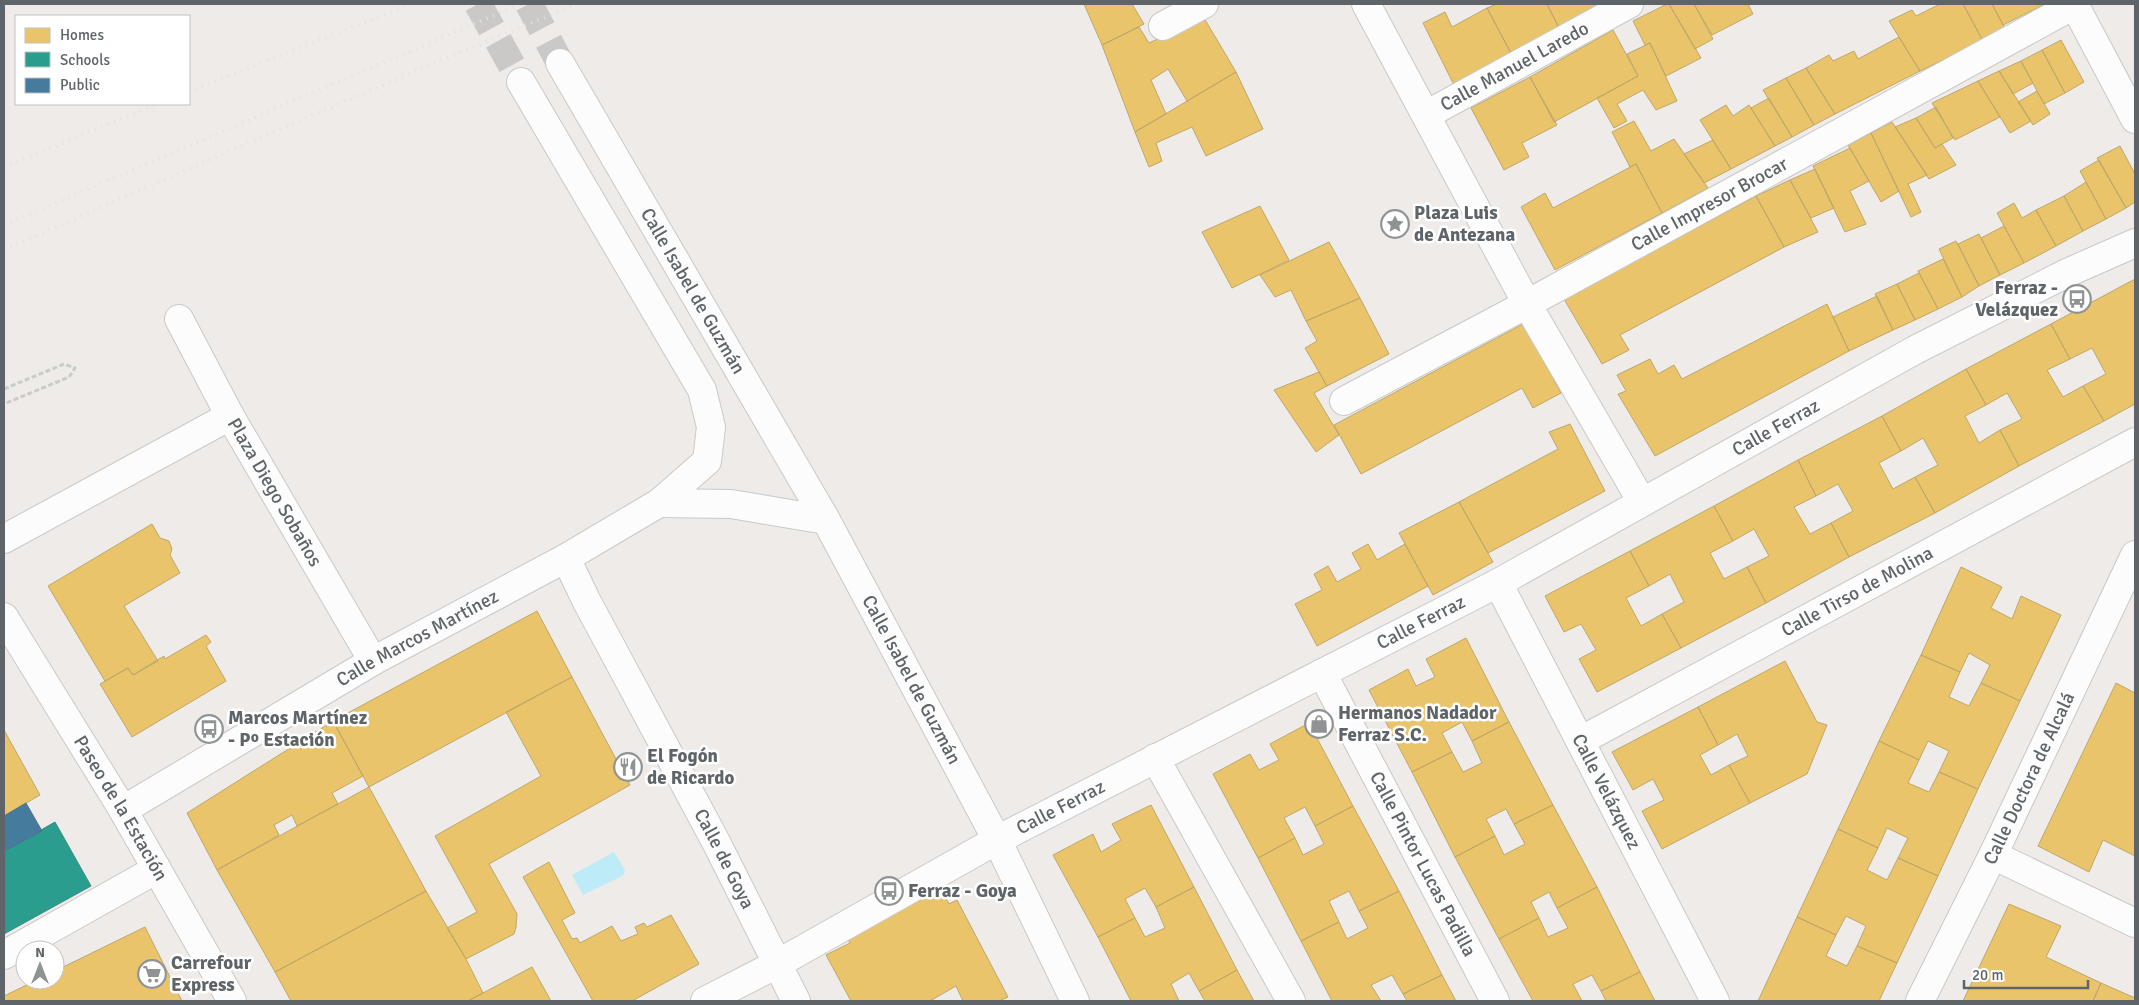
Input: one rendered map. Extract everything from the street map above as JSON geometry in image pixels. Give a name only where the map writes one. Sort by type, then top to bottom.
[{"type":"street","points":[[1163,26],[1204,4]]},
{"type":"street","points":[[1366,4],[1527,304],[1642,502]]},
{"type":"street","name":"Calle Manuel Laredo","points":[[1426,115],[1629,4]]},
{"type":"street","points":[[2074,4],[2135,119]]},
{"type":"street","name":"Calle Impresor Brocar","points":[[1344,401],[1527,304],[2074,4]]},
{"type":"street","name":"Calle Isabel de Guzmán","points":[[560,63],[826,520],[997,840],[1075,1001]]},
{"type":"street","name":"Calle Marcos Martínez","points":[[124,810],[373,661],[566,558],[659,503],[707,461],[711,427],[702,390],[521,82]]},
{"type":"street","name":"Calle Ferraz","points":[[705,1001],[776,964],[997,840],[1498,583],[1915,350],[2067,273],[2135,243]]},
{"type":"street","points":[[179,319],[230,416]]},
{"type":"street","name":"Plaza Diego Sobaños","points":[[4,539],[230,416],[373,661]]},
{"type":"street","name":"Calle Tirso de Molina","points":[[1580,740],[2135,442]]},
{"type":"street","points":[[659,503],[731,504],[826,520]]},
{"type":"street","name":"Calle Doctora de Alcalá","points":[[1920,1001],[1993,855],[2135,555]]},
{"type":"street","name":"Calle de Goya","points":[[566,558],[716,842],[796,1001]]},
{"type":"street","name":"Calle Velázquez","points":[[1498,583],[1714,1001]]},
{"type":"street","name":"Paseo de la Estación","points":[[4,617],[124,810],[232,1001]]},
{"type":"street","name":"Calle Pintor Lucas Padilla","points":[[1322,673],[1495,1001]]},
{"type":"street","points":[[1155,758],[1291,1001]]},
{"type":"street","points":[[1993,855],[2135,923]]},
{"type":"street","points":[[4,955],[156,868]]},
{"type":"path","points":[[4,389],[64,364],[75,368],[69,377],[4,404]]},
{"type":"water","points":[[614,852],[625,870],[624,875],[583,895],[572,875]]},
{"type":"building: Homes","points":[[1084,4],[1132,4],[1144,24],[1102,45]]},
{"type":"building: Homes","points":[[1497,4],[1547,4],[1559,28],[1513,57],[1487,8]]},
{"type":"building: Homes","points":[[1547,4],[1605,4],[1559,28]]},
{"type":"building: Homes","points":[[1669,4],[1701,58],[1666,76],[1650,43],[1645,45],[1633,21]]},
{"type":"building: Homes","points":[[1669,4],[1694,4],[1713,39],[1695,49]]},
{"type":"building: Homes","points":[[1694,4],[1748,4],[1753,14],[1712,35]]},
{"type":"building: Homes","points":[[1940,4],[1963,4],[1983,41],[1920,71],[1889,21],[1912,10],[1916,16]]},
{"type":"building: Homes","points":[[1963,4],[1992,4],[2006,30],[1983,41]]},
{"type":"building: Homes","points":[[1992,4],[2043,4],[2043,5],[2003,25]]},
{"type":"building: Homes","points":[[1487,8],[1513,57],[1455,87],[1423,23],[1445,12],[1452,27]]},
{"type":"building: Homes","points":[[1204,18],[1236,72],[1187,101],[1168,69],[1151,80],[1166,114],[1135,132],[1102,45],[1139,27],[1149,43]]},
{"type":"building: Homes","points":[[1613,30],[1638,76],[1554,122],[1530,77]]},
{"type":"building: Homes","points":[[1899,37],[1920,71],[1835,114],[1806,68],[1829,55],[1833,61],[1854,51],[1858,59]]},
{"type":"building: Homes","points":[[2061,40],[2084,82],[2065,93],[2042,50]]},
{"type":"building: Homes","points":[[1650,43],[1677,101],[1656,110],[1643,90],[1617,104],[1627,121],[1614,128],[1597,98],[1638,76],[1627,54]]},
{"type":"building: Homes","points":[[2042,50],[2065,93],[2044,104],[2021,61]]},
{"type":"building: Homes","points":[[2021,61],[2033,83],[2013,94],[1999,71]]},
{"type":"building: Homes","points":[[1806,68],[1835,114],[1814,125],[1786,78]]},
{"type":"building: Homes","points":[[1999,71],[2031,121],[2010,133],[1978,81]]},
{"type":"building: Homes","points":[[1236,72],[1263,129],[1206,156],[1192,127],[1156,143],[1162,161],[1149,167],[1135,132]]},
{"type":"building: Homes","points":[[1530,77],[1557,125],[1522,143],[1529,157],[1504,170],[1471,108]]},
{"type":"building: Homes","points":[[1786,78],[1814,125],[1792,137],[1763,90]]},
{"type":"building: Homes","points":[[1978,81],[2000,117],[1955,140],[1932,103]]},
{"type":"building: Homes","points":[[2037,91],[2050,114],[2033,125],[2018,102]]},
{"type":"building: Homes","points":[[1769,98],[1792,137],[1775,146],[1751,108]]},
{"type":"building: Homes","points":[[1726,105],[1733,116],[1749,105],[1775,146],[1731,169],[1700,120]]},
{"type":"building: Homes","points":[[1936,107],[1953,138],[1935,148],[1916,118]]},
{"type":"building: Homes","points":[[1916,118],[1935,148],[1942,144],[1956,165],[1929,179],[1895,127]]},
{"type":"building: Homes","points":[[1634,121],[1651,151],[1674,139],[1708,188],[1662,213],[1636,164],[1630,167],[1612,132]]},
{"type":"building: Homes","points":[[1892,122],[1927,175],[1908,184],[1921,212],[1911,217],[1871,133]]},
{"type":"building: Homes","points":[[1871,133],[1899,191],[1881,202],[1848,145]]},
{"type":"building: Homes","points":[[1713,140],[1731,169],[1704,183],[1684,154]]},
{"type":"building: Homes","points":[[2120,146],[2135,174],[2135,202],[2126,208],[2097,158]]},
{"type":"building: Homes","points":[[1850,148],[1869,181],[1850,191],[1866,224],[1845,232],[1813,166]]},
{"type":"building: Homes","points":[[2099,160],[2126,208],[2106,219],[2080,171]]},
{"type":"building: Homes","points":[[1636,164],[1662,213],[1555,270],[1521,207],[1545,193],[1553,208]]},
{"type":"building: Homes","points":[[1815,169],[1834,208],[1811,218],[1790,180]]},
{"type":"building: Homes","points":[[1790,180],[1818,232],[1784,247],[1756,196]]},
{"type":"building: Homes","points":[[2086,182],[2106,219],[2083,231],[2064,196]]},
{"type":"building: Homes","points":[[1756,196],[1784,247],[1620,335],[1629,350],[1602,364],[1564,299]]},
{"type":"building: Homes","points":[[2064,196],[2083,231],[2056,246],[2036,210]]},
{"type":"building: Homes","points":[[2014,203],[2022,218],[2036,210],[2056,246],[2024,263],[1997,213]]},
{"type":"building: Homes","points":[[1260,206],[1289,260],[1232,288],[1202,232]]},
{"type":"building: Homes","points":[[2004,226],[2024,263],[2000,275],[1981,238]]},
{"type":"building: Homes","points":[[1979,234],[2000,275],[1979,286],[1958,244]]},
{"type":"building: Homes","points":[[1956,241],[1979,286],[1962,297],[1939,249]]},
{"type":"building: Homes","points":[[1329,242],[1360,298],[1306,321],[1291,290],[1275,297],[1260,275]]},
{"type":"building: Homes","points":[[1943,259],[1962,297],[1938,309],[1918,271]]},
{"type":"building: Homes","points":[[1919,273],[1938,309],[1915,320],[1897,284]]},
{"type":"building: Homes","points":[[2135,279],[2135,404],[2104,421],[2083,386],[2106,374],[2092,348],[2070,359],[2051,324]]},
{"type":"building: Homes","points":[[1897,284],[1915,320],[1893,330],[1875,294]]},
{"type":"building: Homes","points":[[1877,296],[1893,330],[1849,351],[1833,317]]},
{"type":"building: Homes","points":[[1360,298],[1389,354],[1327,386],[1305,348],[1317,341],[1306,321]]},
{"type":"building: Homes","points":[[1827,304],[1849,351],[1655,456],[1618,394],[1626,391],[1617,375],[1650,359],[1658,374],[1674,365],[1682,379]]},
{"type":"building: Homes","points":[[1523,324],[1561,393],[1533,408],[1522,388],[1361,474],[1334,425]]},
{"type":"building: Homes","points":[[2051,324],[2070,359],[2047,370],[2063,397],[2083,386],[2104,421],[2019,466],[2000,430],[2022,419],[2007,393],[1986,405],[1966,369]]},
{"type":"building: Homes","points":[[1966,369],[1986,405],[1965,416],[1979,443],[2000,430],[2019,466],[1935,513],[1915,477],[1938,465],[1923,438],[1901,451],[1882,416]]},
{"type":"building: Homes","points":[[1319,372],[1327,386],[1314,393],[1339,435],[1316,452],[1274,390]]},
{"type":"building: Homes","points":[[1882,416],[1901,451],[1879,463],[1893,489],[1915,477],[1935,513],[1849,557],[1831,523],[1853,511],[1838,484],[1816,496],[1798,460]]},
{"type":"building: Homes","points":[[1570,424],[1605,491],[1488,553],[1459,502],[1558,449],[1549,432]]},
{"type":"building: Homes","points":[[1798,460],[1816,496],[1794,507],[1810,534],[1831,523],[1849,557],[1766,603],[1747,567],[1769,556],[1754,529],[1733,541],[1714,506]]},
{"type":"building: Homes","points":[[1459,502],[1493,562],[1433,595],[1399,533]]},
{"type":"building: Homes","points":[[1714,506],[1733,541],[1710,553],[1724,579],[1747,567],[1766,603],[1681,648],[1662,614],[1684,602],[1670,574],[1649,586],[1630,551]]},
{"type":"building: Homes","points":[[152,524],[160,538],[169,541],[172,549],[170,555],[180,573],[124,606],[158,661],[133,675],[128,668],[105,681],[48,586]]},
{"type":"building: Homes","points":[[1368,544],[1377,560],[1405,544],[1428,586],[1317,646],[1295,604],[1322,590],[1314,574],[1328,566],[1337,582],[1361,569],[1352,553]]},
{"type":"building: Homes","points":[[1630,551],[1649,586],[1626,598],[1641,626],[1662,614],[1681,648],[1597,692],[1579,659],[1596,650],[1581,624],[1564,632],[1545,596]]},
{"type":"building: Homes","points":[[1961,567],[2002,587],[1991,608],[2012,619],[2021,596],[2061,615],[2020,701],[1981,683],[1990,665],[1969,653],[1960,672],[1921,655]]},
{"type":"building: Homes","points":[[537,611],[572,677],[369,787],[333,721]]},
{"type":"building: Homes","points":[[206,635],[211,642],[206,646],[226,681],[132,737],[100,684],[128,668],[133,675],[164,656],[165,659]]},
{"type":"building: Homes","points":[[1466,638],[1509,722],[1472,741],[1462,722],[1442,733],[1452,752],[1412,772],[1369,690],[1408,669],[1416,686],[1435,677],[1426,659]]},
{"type":"building: Homes","points":[[1921,655],[1960,672],[1949,697],[1969,706],[1981,683],[2020,701],[1978,789],[1939,772],[1949,751],[1928,741],[1919,760],[1879,741]]},
{"type":"building: Homes","points":[[1785,661],[1817,722],[1827,725],[1807,774],[1750,803],[1729,765],[1748,756],[1737,734],[1718,745],[1698,707]]},
{"type":"building: Homes","points":[[572,677],[630,785],[489,864],[517,914],[516,927],[514,934],[466,959],[447,928],[477,912],[435,836],[541,776],[506,712]]},
{"type":"building: Homes","points":[[2116,683],[2135,693],[2135,856],[2103,840],[2089,872],[2038,846]]},
{"type":"building: Homes","points":[[1698,707],[1718,745],[1700,755],[1711,775],[1729,765],[1750,803],[1662,849],[1642,811],[1664,800],[1653,779],[1633,790],[1612,752]]},
{"type":"building: Homes","points":[[333,721],[363,776],[332,793],[338,804],[297,826],[292,815],[274,825],[279,835],[217,870],[187,813]]},
{"type":"building: Homes","points":[[1509,722],[1553,805],[1514,824],[1506,809],[1486,819],[1495,836],[1455,857],[1412,772],[1452,752],[1463,772],[1482,763],[1472,741]]},
{"type":"building: Homes","points":[[1309,723],[1353,806],[1315,826],[1305,807],[1284,818],[1295,838],[1258,858],[1213,774],[1250,754],[1259,770],[1279,760],[1270,744]]},
{"type":"building: Homes","points":[[4,730],[40,795],[4,816]]},
{"type":"building: Homes","points":[[1879,741],[1919,760],[1908,783],[1929,792],[1939,772],[1978,789],[1938,876],[1898,858],[1908,838],[1887,828],[1878,848],[1838,829]]},
{"type":"building: Homes","points":[[369,787],[426,891],[275,972],[217,870]]},
{"type":"building: Homes","points":[[1151,805],[1194,887],[1156,907],[1145,888],[1125,899],[1135,918],[1098,937],[1053,855],[1093,834],[1101,852],[1121,840],[1112,824]]},
{"type":"building: Homes","points":[[1553,805],[1597,887],[1557,908],[1549,892],[1531,902],[1539,918],[1499,939],[1455,857],[1495,836],[1504,855],[1525,844],[1514,824]]},
{"type":"building: Homes","points":[[1353,806],[1399,891],[1359,911],[1349,891],[1329,901],[1339,922],[1301,941],[1258,858],[1295,838],[1303,855],[1324,844],[1315,826]]},
{"type":"building: Homes","points":[[1838,829],[1878,848],[1867,870],[1887,880],[1898,858],[1938,876],[1897,963],[1857,946],[1866,926],[1846,916],[1836,935],[1797,917]]},
{"type":"building: Homes","points":[[549,862],[575,913],[562,920],[572,939],[577,938],[580,943],[612,926],[621,941],[638,934],[635,927],[644,923],[647,927],[671,915],[699,964],[632,1001],[593,1001],[523,877]]},
{"type":"building: Homes","points":[[939,885],[949,904],[957,900],[1008,997],[999,1001],[963,1001],[956,986],[930,1001],[851,1001],[826,955],[850,943],[845,934]]},
{"type":"building: Homes","points":[[1194,887],[1237,970],[1199,991],[1189,973],[1171,984],[1179,1001],[1131,1001],[1098,937],[1135,918],[1145,937],[1165,928],[1156,907]]},
{"type":"building: Homes","points":[[1597,887],[1640,972],[1601,991],[1592,975],[1573,984],[1582,1001],[1533,1001],[1499,939],[1539,918],[1548,937],[1568,928],[1557,908]]},
{"type":"building: Homes","points":[[426,891],[466,959],[483,993],[468,1001],[291,1001],[275,972]]},
{"type":"building: Homes","points":[[1399,891],[1442,975],[1403,994],[1392,975],[1371,985],[1381,1001],[1332,1001],[1301,941],[1339,922],[1347,939],[1368,928],[1359,911]]},
{"type":"building: Homes","points":[[2009,904],[2061,926],[2046,957],[2101,983],[2093,1001],[1963,1001]]},
{"type":"building: Homes","points":[[1797,917],[1836,935],[1826,956],[1847,966],[1857,946],[1897,963],[1879,1001],[1758,1001]]},
{"type":"building: Homes","points":[[145,927],[182,1001],[4,1001],[4,996],[16,990],[65,990],[65,966]]},
{"type":"building: Homes","points":[[532,967],[551,1001],[468,1001],[483,993]]},
{"type":"building: Homes","points":[[1237,970],[1254,1001],[1205,1001],[1199,991]]},
{"type":"building: Homes","points":[[1640,972],[1655,1001],[1606,1001],[1601,991]]},
{"type":"building: Homes","points":[[1442,975],[1456,1001],[1407,1001],[1403,994]]},
{"type":"building: Homes","points":[[2101,983],[2135,998],[2135,1001],[2093,1001]]},
{"type":"building: Schools","points":[[55,822],[91,886],[4,934],[4,851]]},
{"type":"building: Public","points":[[26,803],[42,831],[4,851],[4,816]]},
{"type":"tunnel","points":[[478,4],[521,82]]},
{"type":"tunnel","points":[[529,4],[560,63]]},
{"type":"railway","points":[[190,92],[410,4]]},
{"type":"railway","points":[[4,225],[520,4]]},
{"type":"railway","points":[[4,250],[305,118],[576,4]]},
{"type":"railway","points":[[4,167],[157,105]]},
{"type":"place","name":"Plaza Luis de Antezana","points":[[1395,224]]},
{"type":"place","name":"Ferraz - Velázquez","points":[[2077,299]]},
{"type":"place","name":"Hermanos Nadador Ferraz S.C.","points":[[1319,724]]},
{"type":"place","name":"Marcos Martínez - Pº Estación","points":[[209,729]]},
{"type":"place","name":"El Fogón de Ricardo","points":[[628,767]]},
{"type":"place","name":"Ferraz - Goya","points":[[889,891]]},
{"type":"place","name":"Carrefour Express","points":[[152,974]]}]
